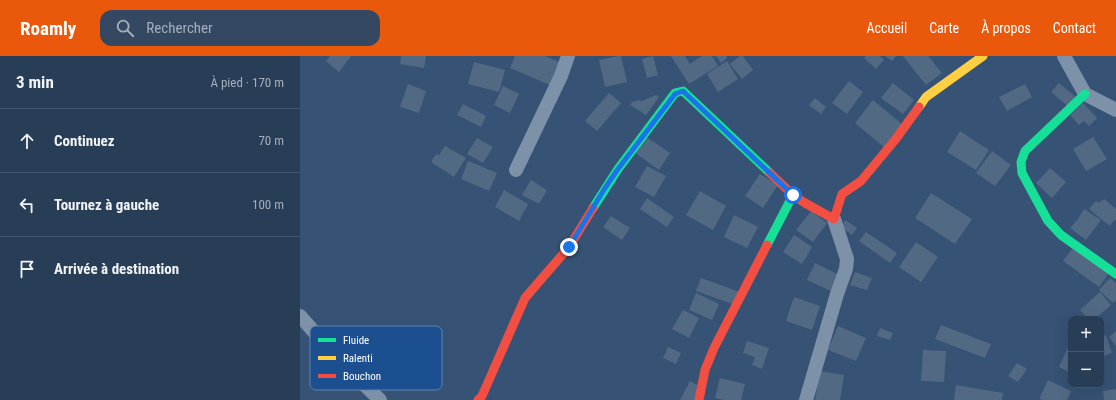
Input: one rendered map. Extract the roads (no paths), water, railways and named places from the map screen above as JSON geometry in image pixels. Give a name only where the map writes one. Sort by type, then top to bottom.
[{"type":"street","points":[[516,170],[561,76],[568,56]]},
{"type":"street","points":[[806,400],[837,294],[846,269],[847,259],[834,219],[842,194],[861,181],[895,140],[926,97],[983,56]]},
{"type":"street","points":[[1064,56],[1085,94],[1116,110]]},
{"type":"street","points":[[478,400],[482,396],[525,298],[569,247],[610,182],[675,94],[683,91],[793,195],[834,219]]},
{"type":"street","points":[[1085,94],[1026,151],[1021,162],[1022,173],[1048,221],[1061,235],[1116,274]]},
{"type":"street","points":[[700,400],[705,370],[714,348],[793,195]]},
{"type":"street","points":[[300,316],[310,327]]},
{"type":"street","points":[[370,390],[380,400]]}]
